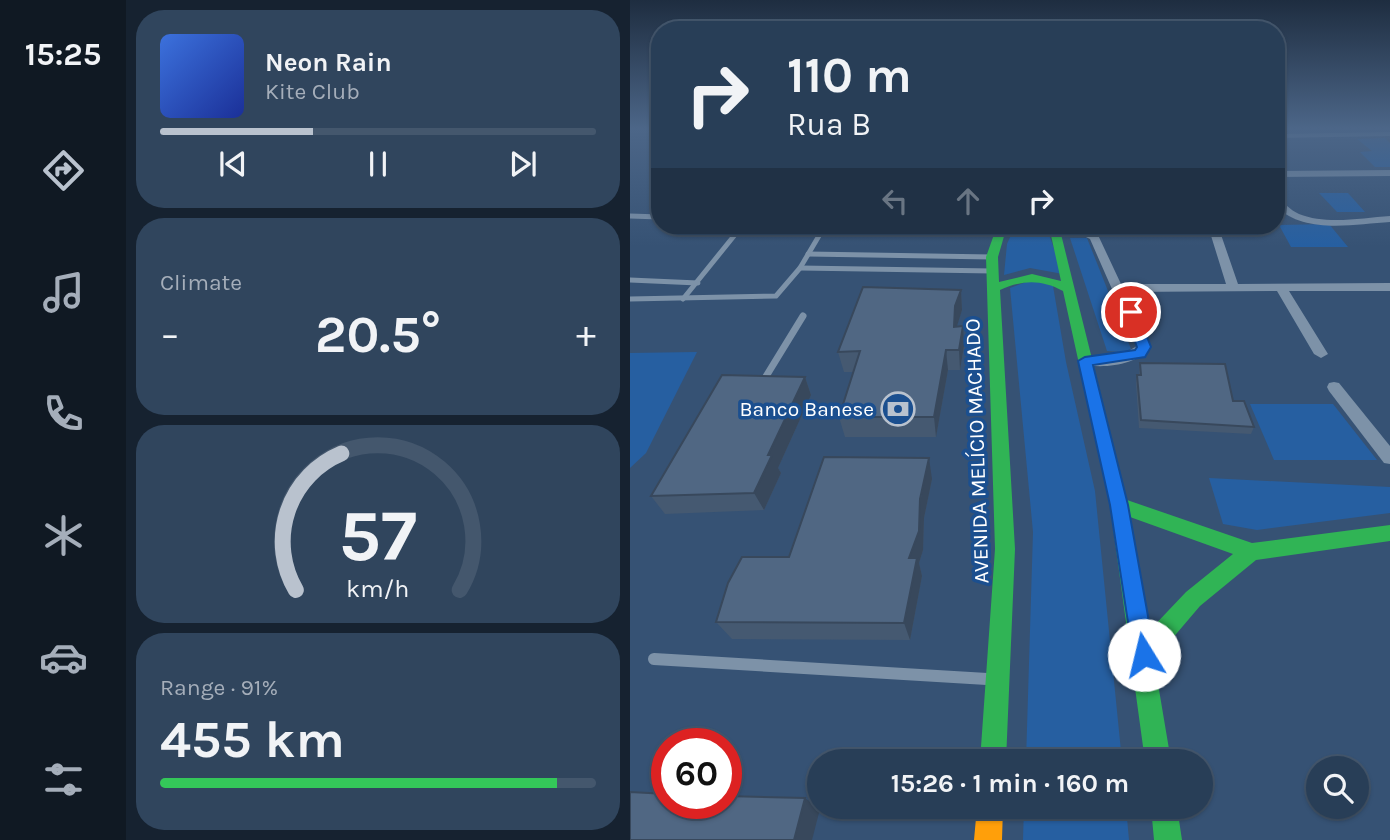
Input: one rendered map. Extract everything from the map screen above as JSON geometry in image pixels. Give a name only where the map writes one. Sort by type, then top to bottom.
[{"type":"main road","name":"AVENIDA MELÍCIO MACHADO","points":[[994,749],[1005,549],[992,264],[1000,235]]},
{"type":"main road","points":[[1056,235],[1119,505],[1156,749]]},
{"type":"main road","points":[[993,289],[1008,280],[1034,275],[1046,277],[1070,290]]},
{"type":"main road","points":[[1119,505],[1252,552]]},
{"type":"main road","points":[[1144,655],[1177,612],[1208,582],[1252,552],[1390,533]]},
{"type":"main road","points":[[988,840],[989,819]]},
{"type":"main road","points":[[1165,819],[1168,840]]},
{"type":"street","points":[[1285,173],[1390,173]]},
{"type":"street","points":[[1285,211],[1303,219],[1390,219]]},
{"type":"street","points":[[1085,361],[1131,357],[1140,354],[1144,347],[1120,288],[1094,237],[1090,235]]},
{"type":"street","points":[[1216,235],[1233,287]]},
{"type":"street","points":[[1280,287],[1321,355]]},
{"type":"street","points":[[1120,288],[1390,287]]},
{"type":"street","points":[[1334,387],[1390,458]]},
{"type":"lane","points":[[630,216],[651,217]]},
{"type":"lane","points":[[683,299],[735,235]]},
{"type":"lane","points":[[630,299],[776,296],[800,268],[819,235]]},
{"type":"lane","points":[[808,254],[992,264]]},
{"type":"lane","points":[[800,268],[992,264]]},
{"type":"lane","points":[[630,280],[698,283]]},
{"type":"lane","points":[[765,378],[803,316]]},
{"type":"lane","points":[[654,659],[998,679]]},
{"type":"shaded area","points":[[1319,193],[1348,193],[1365,212],[1337,212]]},
{"type":"shaded area","points":[[1329,224],[1348,247],[1291,247],[1284,235],[1285,225]]},
{"type":"shaded area","points":[[1011,235],[1049,235],[1063,274],[1030,268],[1004,275],[1007,244]]},
{"type":"shaded area","points":[[1070,238],[1087,238],[1131,349],[1122,352],[1107,351]]},
{"type":"shaded area","points":[[1034,279],[1053,286],[1066,362],[1095,491],[1121,749],[1026,749],[1033,532],[1010,288]]},
{"type":"shaded area","points":[[697,352],[646,453],[630,468],[630,353]]},
{"type":"shaded area","points":[[1250,404],[1333,404],[1377,460],[1274,460]]},
{"type":"shaded area","points":[[1209,478],[1390,487],[1390,513],[1257,530],[1223,524]]},
{"type":"shaded area","points":[[1024,819],[1127,819],[1129,840],[1023,840]]},
{"type":"building","points":[[863,287],[961,290],[955,306],[954,327],[963,326],[959,350],[946,350],[934,417],[839,417],[860,351],[838,352]]},
{"type":"building","points":[[1140,363],[1225,364],[1233,401],[1244,401],[1254,427],[1141,420],[1137,375],[1141,375]]},
{"type":"building","points":[[722,375],[805,377],[768,455],[772,455],[754,493],[651,496]]},
{"type":"building","points":[[824,457],[929,458],[920,499],[919,531],[909,558],[917,558],[904,623],[716,622],[728,583],[742,557],[789,557]]},
{"type":"building","points":[[630,792],[651,793],[651,819],[742,819],[742,796],[805,798],[794,840],[630,840]]},
{"type":"traffic: fast","points":[[994,749],[1005,549],[992,257],[999,235]]},
{"type":"traffic: fast","points":[[1056,235],[1119,505],[1156,749]]},
{"type":"traffic: fast","points":[[993,289],[1013,281],[1032,278],[1051,281],[1070,290]]},
{"type":"traffic: fast","points":[[1119,505],[1252,552],[1390,533]]},
{"type":"traffic: fast","points":[[1144,655],[1193,599],[1252,552]]},
{"type":"traffic: fast","points":[[1165,819],[1168,840]]},
{"type":"traffic: slow","points":[[988,840],[989,819]]},
{"type":"place","name":"Banco Banese","points":[[898,409]]},
{"type":"route","points":[[1131,312],[1142,337],[1144,347],[1140,354],[1085,361],[1119,505],[1144,655]]}]
